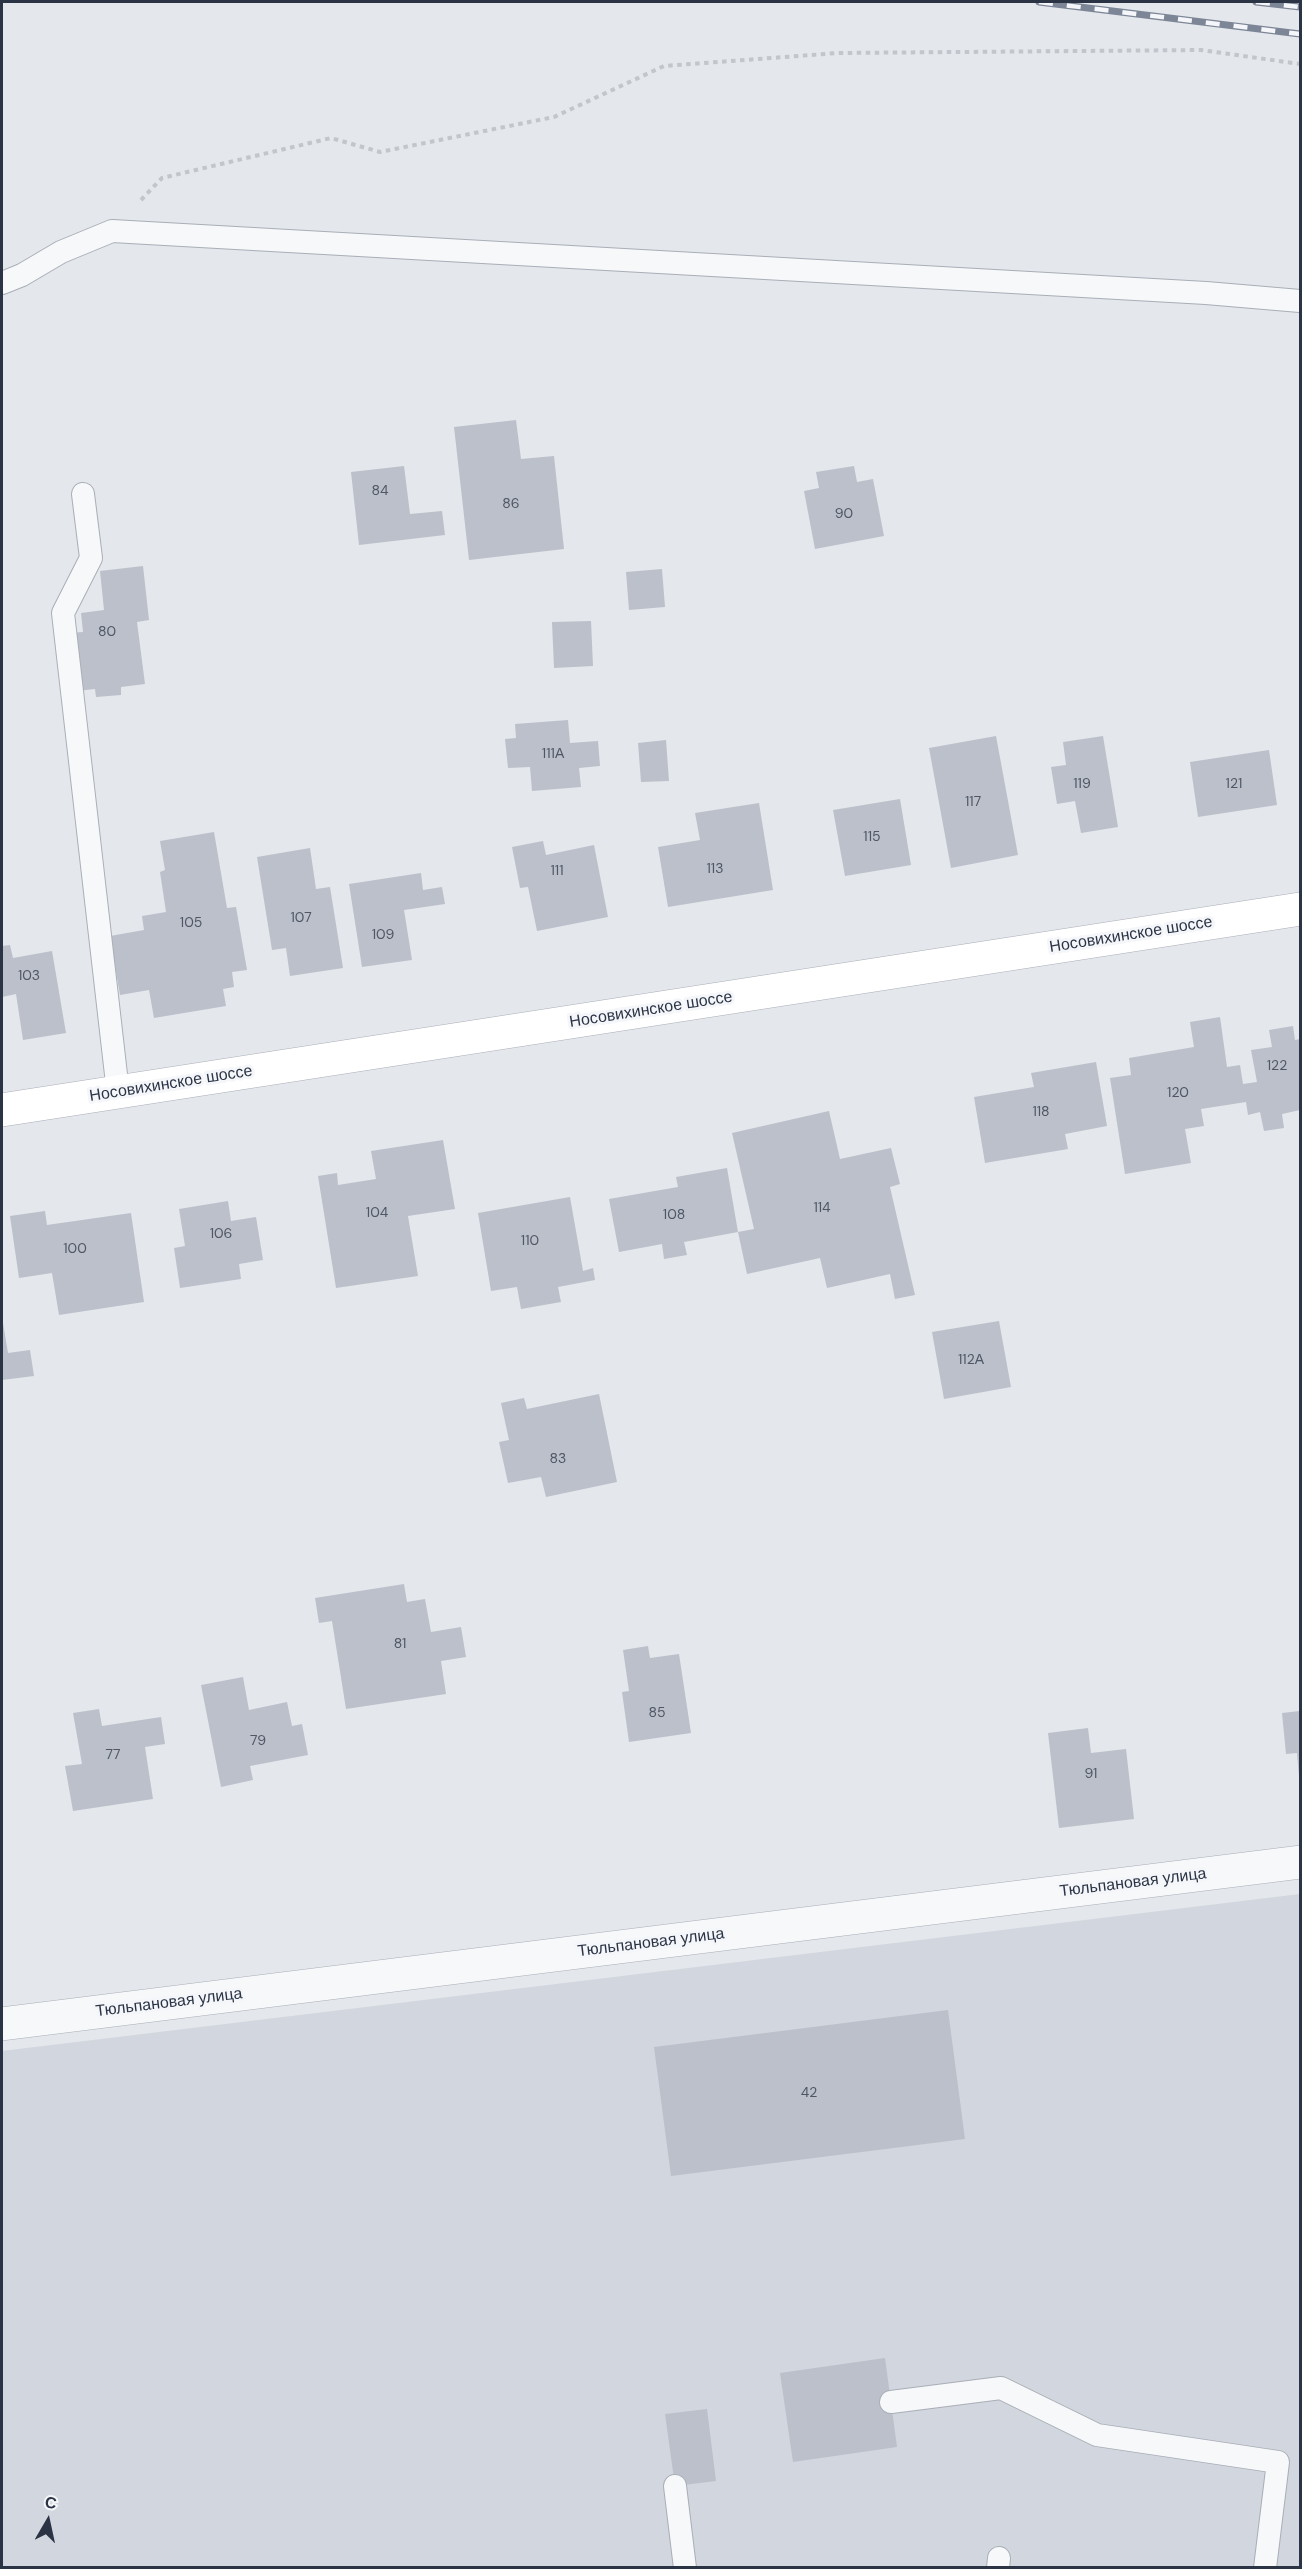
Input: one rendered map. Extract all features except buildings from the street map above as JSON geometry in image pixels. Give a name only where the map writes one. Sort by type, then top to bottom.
[{"type":"main road","name":"Носовихинское шоссе","points":[[2,1110],[1300,909]]},
{"type":"street","name":"Тюльпановая улица","points":[[2,2024],[1300,1862]]},
{"type":"lane","points":[[2,283],[22,275],[61,252],[112,231],[1206,293],[1300,301]]},
{"type":"lane","points":[[83,494],[91,558],[63,612],[118,1092]]},
{"type":"lane","points":[[891,2402],[1001,2388],[1097,2435],[1278,2462],[1265,2568]]},
{"type":"lane","points":[[675,2486],[685,2568]]},
{"type":"path","points":[[112,231],[162,178],[331,138],[380,152],[554,117],[664,66],[838,53],[1189,50],[1300,64]]},
{"type":"shaded area","points":[[1300,1894],[1300,2567],[2,2567],[2,2051]]},
{"type":"railway","points":[[1039,2],[1300,34]]},
{"type":"railway","points":[[1256,2],[1300,7]]}]
